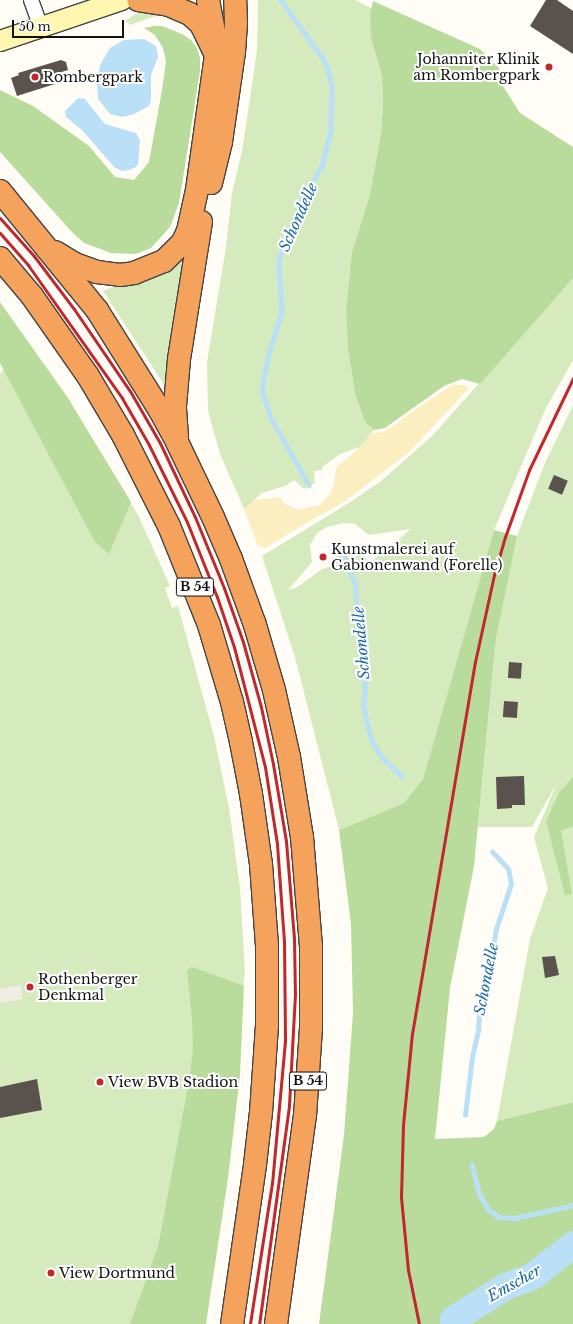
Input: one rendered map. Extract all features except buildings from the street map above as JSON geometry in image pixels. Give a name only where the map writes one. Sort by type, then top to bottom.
[{"type":"highway","points":[[138,0],[169,5],[190,14],[201,24],[216,55]]},
{"type":"highway","points":[[44,243],[62,257],[85,268],[96,272],[120,275],[134,273],[151,267],[164,260],[175,251],[188,231],[192,215],[215,70],[216,55],[208,0]]},
{"type":"highway","points":[[177,442],[175,406],[179,359],[198,233],[221,142],[234,52],[236,23],[234,0]]},
{"type":"highway","name":"B 54","points":[[0,192],[44,243],[97,310],[140,378],[177,442],[213,517],[231,559],[257,633],[274,690],[288,750],[302,837],[309,906],[311,946],[308,1072],[298,1172],[276,1324]]},
{"type":"highway","name":"B 54","points":[[0,258],[32,296],[88,376],[123,435],[170,526],[209,626],[230,695],[241,742],[252,794],[261,864],[267,945],[267,1025],[257,1150],[232,1324]]},
{"type":"main road","points":[[0,41],[122,0]]},
{"type":"street","points":[[31,0],[41,27]]},
{"type":"green space","points":[[258,0],[355,0],[371,8],[371,38],[382,75],[383,104],[381,134],[370,194],[352,252],[346,309],[348,347],[355,394],[365,422],[374,430],[360,447],[340,454],[322,467],[322,470],[314,471],[315,483],[304,489],[294,480],[285,486],[262,493],[244,509],[220,454],[208,411],[207,362],[226,247],[232,193],[242,151],[257,50]]},
{"type":"green space","points":[[373,1],[480,49],[499,68],[501,83],[520,113],[573,147],[573,278],[480,384],[462,379],[444,386],[385,428],[374,430],[365,422],[355,394],[348,348],[346,309],[352,252],[370,194],[381,134],[383,104],[382,76],[371,38],[370,14]]},
{"type":"green space","points":[[149,11],[174,17],[159,15],[130,25],[125,21],[135,14]]},
{"type":"green space","points":[[162,26],[182,34],[191,40],[197,48],[200,58],[200,71],[179,203],[170,227],[151,248],[136,254],[111,253],[84,243],[71,231],[0,152],[0,90],[33,106],[89,146],[115,177],[134,180],[149,162],[166,61],[163,48],[155,35],[144,28]]},
{"type":"green space","points":[[186,255],[167,389],[103,291]]},
{"type":"green space","points":[[573,278],[573,360],[545,410],[494,530],[423,779],[404,803],[339,830],[295,657],[262,556],[349,503],[381,481],[432,436]],"holes":[[[343,523],[355,524],[369,535],[411,529],[370,563],[359,550],[356,555],[345,545],[335,550],[335,565],[322,569],[296,588],[288,590],[312,562],[310,545],[317,533],[327,527]]]},
{"type":"green space","points":[[0,302],[68,398],[131,502],[109,554],[95,542],[0,363]]},
{"type":"green space","points":[[4,368],[66,487],[130,502],[139,517],[170,586],[165,588],[172,608],[178,606],[214,736],[229,808],[240,888],[245,971],[243,987],[168,1324],[0,1324],[0,374]]},
{"type":"green space","points":[[573,405],[573,1102],[497,1121],[530,939],[548,888],[534,837],[557,783],[532,827],[478,827],[496,639],[517,536],[544,465]]},
{"type":"green space","points":[[494,530],[517,536],[496,639],[474,866],[450,988],[435,1139],[484,1137],[494,1129],[497,1121],[573,1102],[573,1324],[319,1324],[344,1135],[353,1013],[351,924],[339,830],[404,803],[423,779]]},
{"type":"green space","points":[[573,777],[573,826],[561,831],[572,894],[565,895],[546,821],[559,793]]},
{"type":"green space","points":[[192,967],[244,986],[240,1075],[228,1178],[206,1324],[130,1324],[158,1247],[189,1081],[193,1050],[192,1019],[187,970]]},
{"type":"sand","points":[[452,385],[465,385],[469,388],[408,453],[344,502],[304,524],[264,549],[262,545],[258,546],[244,509],[254,500],[280,497],[284,503],[298,510],[320,505],[331,493],[336,468],[360,447],[371,434],[382,432],[392,427]]},
{"type":"shaded area","points":[[21,985],[23,999],[0,1003],[0,989]]},
{"type":"water","points":[[144,39],[156,46],[158,57],[151,75],[151,101],[149,106],[134,114],[122,117],[110,114],[98,99],[97,80],[100,65],[110,48],[124,40]]},
{"type":"water","points":[[78,98],[85,99],[105,124],[136,133],[140,140],[138,164],[136,167],[122,171],[114,167],[82,130],[66,117],[65,111]]},
{"type":"waterway","name":"Schondelle","points":[[281,0],[322,57],[328,69],[332,87],[331,131],[322,166],[302,200],[280,257],[279,265],[282,311],[268,358],[263,384],[263,393],[271,418],[309,485]]},
{"type":"waterway","name":"Schondelle","points":[[341,548],[356,586],[357,624],[366,667],[364,708],[371,739],[382,757],[402,776]]},
{"type":"waterway","name":"Schondelle","points":[[465,1115],[472,1057],[478,1030],[480,1000],[487,979],[496,929],[511,884],[508,869],[492,852]]},
{"type":"waterway","name":"Schondelle","points":[[472,1164],[480,1195],[489,1210],[499,1217],[515,1218],[573,1205]]},
{"type":"waterway","name":"Emscher","points":[[453,1319],[505,1286],[532,1276],[573,1244]]},
{"type":"railway","points":[[0,218],[34,256],[74,309],[130,391],[160,443],[195,517],[224,588],[243,642],[261,707],[273,764],[286,841],[294,939],[295,994],[289,1106],[259,1324]]},
{"type":"railway","points":[[0,233],[28,265],[122,398],[149,445],[187,522],[217,597],[234,647],[265,767],[277,844],[284,941],[285,1041],[272,1183],[250,1324]]},
{"type":"railway","points":[[419,1324],[408,1270],[401,1197],[403,1125],[412,1034],[475,662],[494,575],[505,537],[529,470],[573,378]]},
{"type":"place","name":"Johanniter Klinik am Rombergpark","points":[[549,67]]},
{"type":"place","name":"Rombergpark","points":[[35,77]]},
{"type":"place","name":"Kunstmalerei auf Gabionenwand (Forelle)","points":[[323,557]]},
{"type":"place","name":"Rothenberger Denkmal","points":[[30,987]]},
{"type":"place","name":"View BVB Stadion","points":[[100,1082]]},
{"type":"place","name":"View Dortmund","points":[[51,1273]]}]
